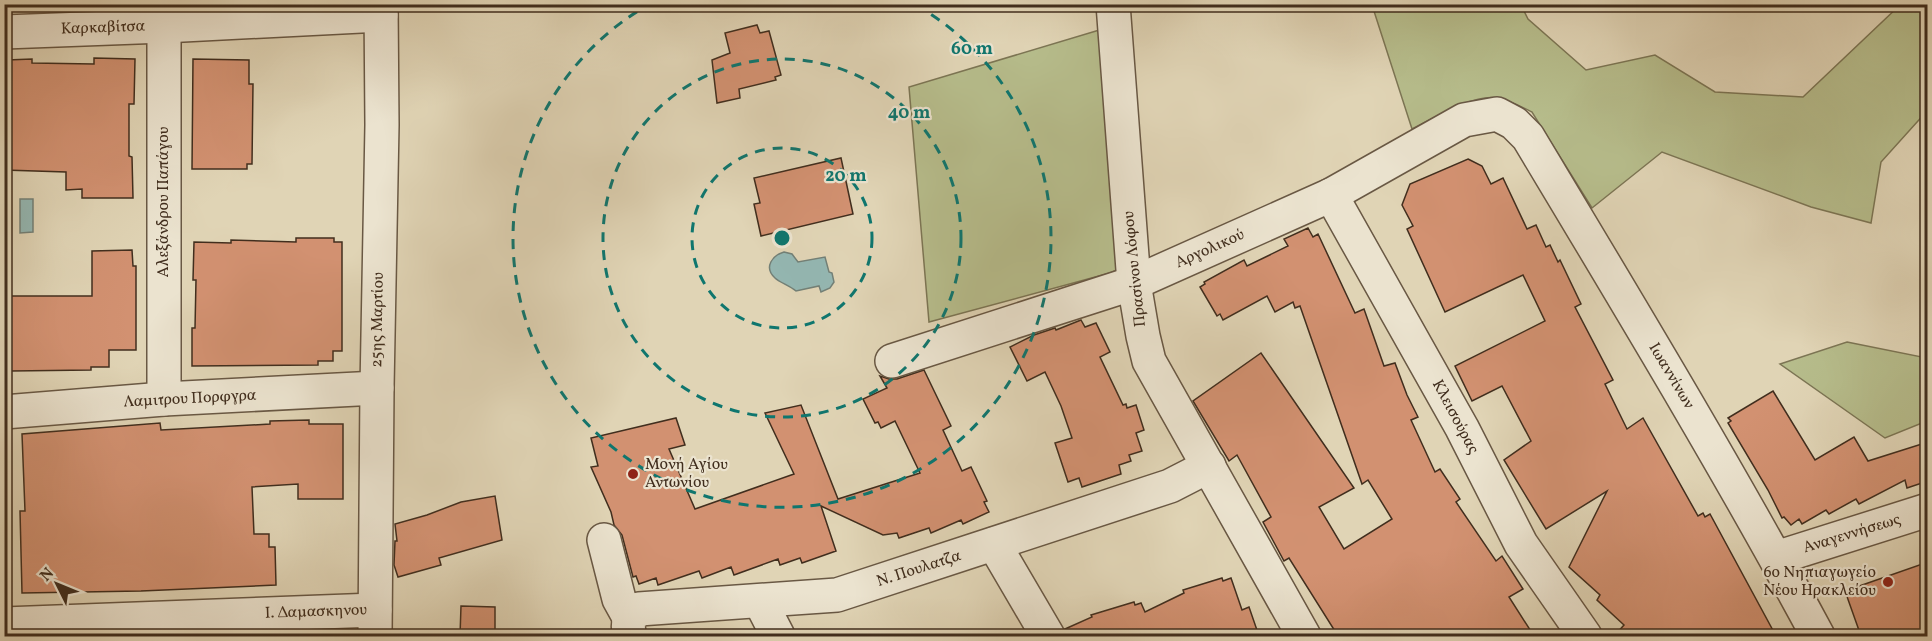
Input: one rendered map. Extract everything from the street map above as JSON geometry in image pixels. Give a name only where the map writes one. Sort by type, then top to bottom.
[{"type":"street","name":"Πρασίνου Λόφου","points":[[1113,4],[1134,283],[1149,361],[1304,636]]},
{"type":"street","name":"Καρκαβίτσα","points":[[4,32],[164,15],[381,10]]},
{"type":"street","name":"25ης Μαρτίου","points":[[375,623],[382,125],[381,10]]},
{"type":"street","name":"Αλεξάνδρου Παπάγου","points":[[164,15],[164,399]]},
{"type":"street","name":"Αργολικού","points":[[892,361],[1134,283],[1331,195],[1464,120],[1497,114],[1514,123]]},
{"type":"street","name":"Ιωαννίνων","points":[[1514,123],[1528,137],[1682,393],[1818,636]]},
{"type":"street","name":"Κλεισούρας","points":[[1331,195],[1462,428],[1521,544],[1585,636]]},
{"type":"street","name":"Λαμιτρου Πορφγρα","points":[[4,412],[164,399],[377,388]]},
{"type":"street","name":"Ν. Πουλατζα","points":[[629,627],[639,609],[837,595],[1170,486],[1209,466]]},
{"type":"street","name":"Αναγεννήσεως","points":[[1776,558],[1928,510]]},
{"type":"street","points":[[604,540],[619,599],[629,627]]},
{"type":"street","points":[[994,544],[1048,636]]},
{"type":"street","points":[[760,601],[778,636]]},
{"type":"street","name":"Ι. Δαμασκηνου","points":[[4,624],[375,623]]},
{"type":"green space","points":[[1372,5],[1521,5],[1528,19],[1586,70],[1655,55],[1715,92],[1803,97],[1900,5],[1927,5],[1927,111],[1881,162],[1871,223],[1811,207],[1662,152],[1592,208],[1532,112],[1505,100],[1487,98],[1465,103],[1412,129]]},
{"type":"green space","points":[[1106,28],[1132,263],[1110,273],[929,322],[909,87]]},
{"type":"green space","points":[[1847,342],[1927,358],[1927,421],[1885,438],[1780,364]]},
{"type":"water","points":[[20,199],[33,199],[33,232],[20,233]]},
{"type":"water","points":[[784,252],[792,254],[798,262],[825,257],[834,282],[830,288],[821,292],[819,286],[796,291],[777,280],[771,274],[771,262]]},
{"type":"building","points":[[757,25],[760,33],[769,31],[781,75],[775,77],[776,80],[739,89],[740,98],[717,103],[712,60],[730,53],[725,33]]},
{"type":"building","points":[[94,58],[135,59],[134,104],[129,104],[129,156],[132,157],[133,198],[82,198],[82,189],[66,190],[66,172],[4,170],[4,67],[7,67],[7,60],[32,59],[32,63],[94,64]]},
{"type":"building","points":[[193,59],[249,60],[249,84],[253,84],[252,164],[247,164],[247,169],[192,169]]},
{"type":"building","points":[[841,158],[853,214],[761,236],[754,204],[760,203],[754,178]]},
{"type":"building","points":[[1468,159],[1482,166],[1491,184],[1503,178],[1527,229],[1536,225],[1546,247],[1550,245],[1558,262],[1560,260],[1581,304],[1575,307],[1613,380],[1605,384],[1627,429],[1643,418],[1698,516],[1703,513],[1705,517],[1710,514],[1776,636],[1614,636],[1624,625],[1597,600],[1600,595],[1569,567],[1607,491],[1546,529],[1504,460],[1531,441],[1502,386],[1472,401],[1455,366],[1545,321],[1523,275],[1445,312],[1407,229],[1413,226],[1402,205],[1410,184]]},
{"type":"building","points":[[1308,228],[1313,237],[1318,234],[1355,313],[1364,309],[1384,366],[1395,363],[1418,417],[1411,420],[1435,472],[1440,469],[1460,499],[1456,502],[1496,561],[1502,556],[1523,589],[1509,597],[1534,636],[1338,636],[1289,558],[1284,561],[1263,522],[1271,517],[1237,455],[1229,461],[1193,401],[1261,353],[1354,488],[1319,507],[1344,549],[1392,519],[1368,480],[1362,484],[1300,306],[1295,308],[1293,302],[1275,312],[1267,296],[1223,320],[1220,314],[1217,316],[1200,287],[1205,284],[1204,282],[1244,260],[1247,266],[1288,246],[1284,239]]},
{"type":"building","points":[[296,238],[334,238],[334,242],[342,242],[342,351],[333,351],[333,361],[318,361],[318,365],[192,366],[196,280],[193,280],[194,242],[231,243],[231,240],[296,242]]},
{"type":"building","points":[[132,250],[133,266],[136,266],[136,350],[109,350],[109,367],[91,367],[91,370],[11,371],[11,369],[4,369],[4,296],[92,296],[92,251]]},
{"type":"building","points":[[1081,320],[1085,327],[1096,323],[1110,352],[1100,357],[1123,405],[1126,404],[1127,408],[1136,405],[1144,430],[1136,433],[1142,451],[1129,455],[1131,461],[1119,465],[1121,474],[1082,487],[1079,478],[1068,482],[1055,443],[1072,438],[1061,406],[1045,372],[1027,381],[1010,347],[1034,335],[1055,328],[1056,330]]},
{"type":"building","points":[[924,370],[951,426],[943,430],[962,471],[971,467],[987,501],[984,502],[989,512],[963,524],[961,520],[931,533],[929,528],[899,538],[897,533],[883,535],[821,506],[836,551],[802,563],[800,558],[780,565],[778,559],[734,575],[731,567],[702,578],[699,571],[658,585],[656,578],[639,584],[636,576],[633,577],[622,535],[614,525],[611,512],[591,467],[598,466],[591,438],[676,418],[685,445],[669,449],[695,509],[794,474],[765,413],[801,405],[838,499],[920,473],[895,421],[881,428],[878,422],[875,423],[863,399],[887,388],[880,376],[897,379]]},
{"type":"building","points":[[1773,391],[1815,460],[1854,437],[1868,461],[1928,442],[1928,481],[1907,488],[1905,480],[1859,504],[1856,499],[1829,514],[1826,510],[1802,524],[1799,519],[1791,525],[1784,517],[1782,518],[1728,423],[1731,421],[1728,418]]},
{"type":"building","points":[[309,420],[309,424],[343,424],[343,499],[298,499],[298,484],[252,487],[254,534],[269,534],[269,547],[275,547],[276,585],[22,593],[20,511],[25,511],[22,434],[160,423],[161,430]]},
{"type":"building","points":[[495,496],[502,540],[439,558],[441,565],[398,577],[394,565],[395,541],[397,541],[395,524],[461,502]]},
{"type":"building","points":[[1928,562],[1928,636],[1861,636],[1845,591]]},
{"type":"building","points":[[1222,578],[1223,581],[1231,578],[1242,610],[1249,607],[1259,636],[1067,636],[1065,629],[1092,617],[1091,615],[1134,602],[1135,605],[1141,603],[1145,612],[1184,593],[1183,590]]},
{"type":"building","points":[[461,606],[495,607],[495,636],[460,636]]},
{"type":"place","name":"Μονή Αγίου Αντωνίου","points":[[633,474]]},
{"type":"place","name":"6ο Νηπιαγωγείο Νέου Ηρακλείου","points":[[1888,582]]}]
